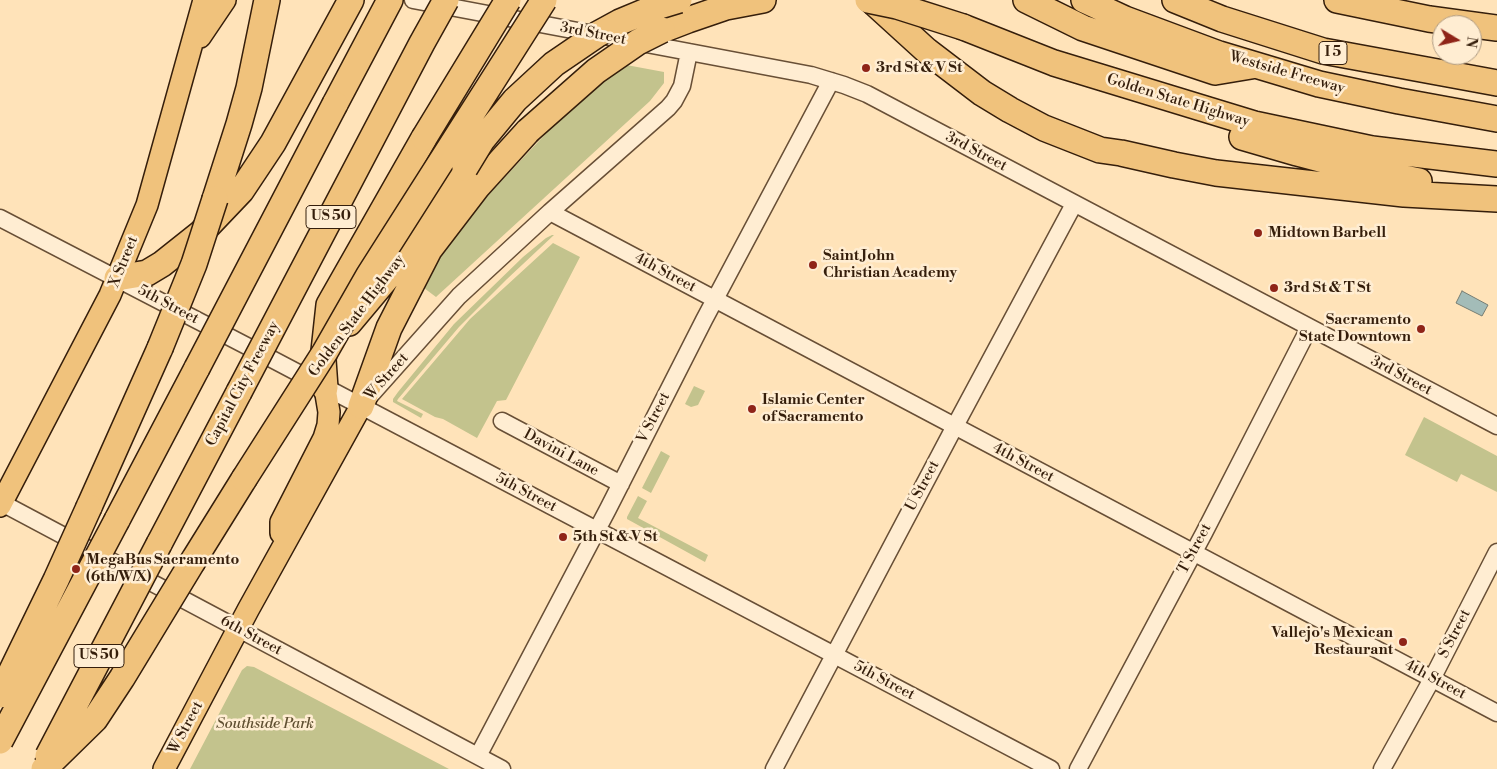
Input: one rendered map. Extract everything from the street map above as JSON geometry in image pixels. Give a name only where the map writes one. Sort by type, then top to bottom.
[{"type":"highway","points":[[215,199],[250,0]]},
{"type":"highway","points":[[0,695],[89,507],[160,348],[194,264],[244,106],[267,0]]},
{"type":"highway","name":"US 50","points":[[0,741],[390,0]]},
{"type":"highway","name":"Capital City Freeway","points":[[42,769],[422,42],[446,0]]},
{"type":"highway","points":[[424,138],[491,0]]},
{"type":"highway","points":[[325,388],[323,360],[329,305],[424,138],[508,0]]},
{"type":"highway","points":[[325,352],[369,275],[544,0]]},
{"type":"highway","name":"Golden State Highway","points":[[42,769],[95,719],[325,352],[396,267],[482,140],[515,100],[554,64],[598,34],[620,22],[680,0]]},
{"type":"highway","points":[[360,406],[389,328],[429,250],[478,186],[528,131],[596,72],[638,42],[688,20],[726,8],[763,0]]},
{"type":"highway","points":[[869,0],[927,51],[982,93],[1044,128],[1100,150],[1216,173],[1404,194],[1497,198]]},
{"type":"highway","name":"Golden State Highway","points":[[869,0],[905,8],[963,27],[1054,63],[1254,124],[1372,149],[1497,164]]},
{"type":"highway","points":[[893,0],[959,60],[1022,105],[1048,119],[1102,141],[1121,153]]},
{"type":"highway","points":[[1026,0],[1083,28],[1215,72],[1256,66]]},
{"type":"highway","name":"Westside Freeway","points":[[1084,0],[1125,19],[1256,66],[1319,84],[1497,120]]},
{"type":"highway","name":"Westside Freeway","points":[[1175,0],[1222,19],[1323,51],[1497,83]]},
{"type":"highway","points":[[1337,0],[1429,19],[1497,28]]},
{"type":"highway","points":[[1417,0],[1497,24]]},
{"type":"highway","points":[[117,278],[147,273],[162,264],[202,233],[241,191],[273,143],[346,9]]},
{"type":"highway","points":[[1054,63],[1120,98],[1251,140],[1350,167],[1497,198]]},
{"type":"main road","name":"X Street","points":[[0,504],[110,295],[147,205],[204,0]]},
{"type":"main road","points":[[189,53],[225,0]]},
{"type":"main road","points":[[279,556],[282,522],[324,438],[328,425],[329,412],[325,388]]},
{"type":"main road","name":"W Street","points":[[164,769],[360,406]]},
{"type":"street","name":"3rd Street","points":[[413,0],[811,75],[862,92],[1497,426]]},
{"type":"street","name":"W Street","points":[[360,406],[459,296],[674,101],[682,86],[689,52]]},
{"type":"street","name":"V Street","points":[[478,756],[715,300],[832,81]]},
{"type":"street","name":"U Street","points":[[774,769],[1074,204]]},
{"type":"street","name":"4th Street","points":[[550,212],[1497,713]]},
{"type":"street","name":"5th Street","points":[[0,218],[1051,769]]},
{"type":"street","name":"T Street","points":[[1078,769],[1309,328]]},
{"type":"street","name":"Davini Lane","points":[[502,421],[621,484]]},
{"type":"street","name":"6th Street","points":[[0,504],[502,769]]},
{"type":"street","name":"S Street","points":[[1382,769],[1432,678],[1497,552]]},
{"type":"green space","points":[[621,64],[664,72],[664,83],[650,101],[436,297],[420,285],[463,222],[582,95]]},
{"type":"green space","points":[[554,235],[459,327],[398,399],[397,401],[423,414],[421,418],[393,402],[398,392],[454,324],[523,257]]},
{"type":"green space","points":[[553,243],[580,257],[506,400],[497,401],[477,438],[402,399],[470,319]]},
{"type":"green space","points":[[694,386],[705,391],[698,405],[691,407],[685,404]]},
{"type":"green space","points":[[1424,417],[1497,456],[1497,492],[1461,474],[1457,482],[1405,455]]},
{"type":"green space","points":[[661,451],[670,456],[651,493],[642,488]]},
{"type":"green space","points":[[638,496],[647,501],[638,518],[708,555],[705,562],[627,519]]},
{"type":"green space","name":"Southside Park","points":[[247,666],[254,667],[449,769],[190,769],[242,670]]},
{"type":"water","points":[[1462,291],[1488,305],[1482,316],[1456,303]]},
{"type":"place","name":"3rd St & V St","points":[[866,68]]},
{"type":"place","name":"Midtown Barbell","points":[[1258,233]]},
{"type":"place","name":"Saint John Christian Academy","points":[[813,265]]},
{"type":"place","name":"3rd St & T St","points":[[1274,288]]},
{"type":"place","name":"Sacramento State Downtown","points":[[1421,329]]},
{"type":"place","name":"Islamic Center of Sacramento","points":[[752,409]]},
{"type":"place","name":"5th St & V St","points":[[563,537]]},
{"type":"place","name":"MegaBus Sacramento (6th/W/X)","points":[[76,569]]},
{"type":"place","name":"Vallejo's Mexican Restaurant","points":[[1403,642]]}]
